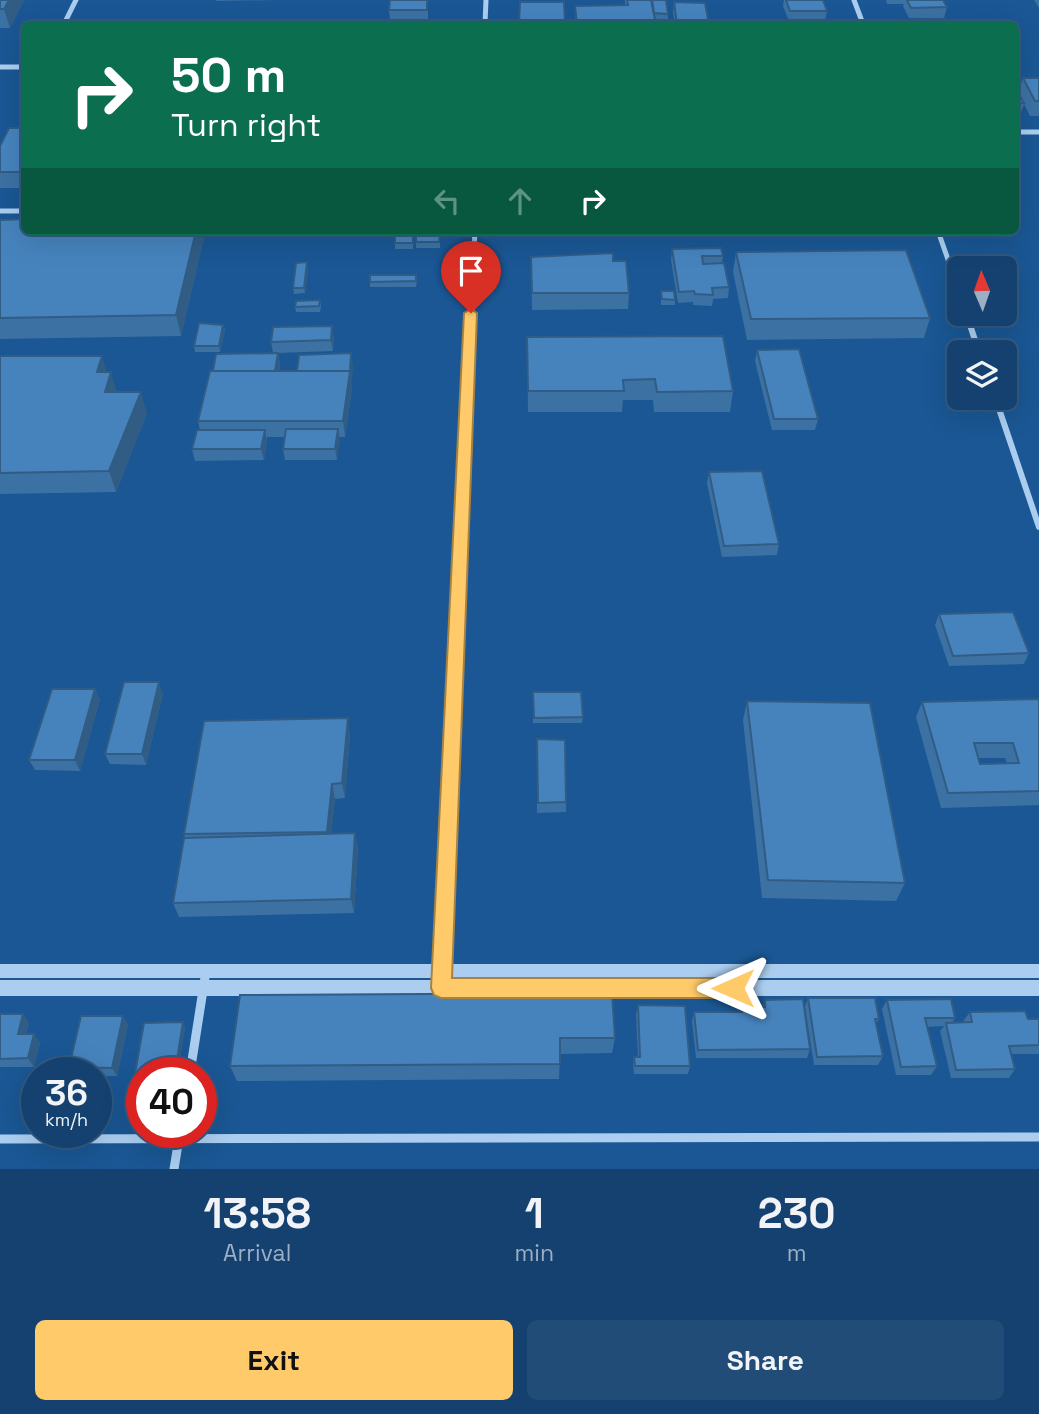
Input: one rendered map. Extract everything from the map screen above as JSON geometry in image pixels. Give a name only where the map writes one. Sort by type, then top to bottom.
[{"type":"street","points":[[66,21],[76,0]]},
{"type":"street","points":[[485,21],[486,0]]},
{"type":"street","points":[[854,0],[862,21]]},
{"type":"street","points":[[0,67],[21,67]]},
{"type":"street","points":[[1019,132],[1039,132]]},
{"type":"street","points":[[0,211],[21,211]]},
{"type":"street","points":[[441,988],[475,235]]},
{"type":"street","points":[[939,235],[947,257]]},
{"type":"street","points":[[999,410],[1039,527]]},
{"type":"street","points":[[0,971],[1039,971]]},
{"type":"street","points":[[193,1057],[206,971]]},
{"type":"street","points":[[0,988],[1039,988]]},
{"type":"street","points":[[217,1136],[1039,1137]]},
{"type":"street","points":[[0,1139],[126,1137]]},
{"type":"street","points":[[174,1169],[178,1148]]},
{"type":"building","points":[[0,0],[9,0],[4,9],[0,9]]},
{"type":"building","points":[[390,0],[427,0],[427,10],[389,10]]},
{"type":"building","points":[[627,0],[651,0],[655,21],[577,21],[575,6],[628,5]]},
{"type":"building","points":[[652,0],[666,0],[668,14],[654,13]]},
{"type":"building","points":[[786,0],[823,0],[827,11],[790,11]]},
{"type":"building","points":[[907,0],[943,0],[947,7],[911,8]]},
{"type":"building","points":[[520,2],[564,2],[565,21],[519,21]]},
{"type":"building","points":[[674,2],[705,3],[708,21],[677,21]]},
{"type":"building","points":[[946,19],[947,21],[900,21]]},
{"type":"building","points":[[1023,78],[1039,78],[1039,101],[1035,101]]},
{"type":"building","points":[[9,128],[21,128],[21,172],[0,172],[0,146]]},
{"type":"building","points":[[21,219],[21,235],[195,235],[176,315],[0,318],[0,220]]},
{"type":"building","points":[[395,235],[413,235],[413,243],[395,243]]},
{"type":"building","points":[[416,235],[440,235],[439,242],[416,242]]},
{"type":"building","points":[[721,248],[723,256],[702,256],[703,264],[724,263],[729,287],[712,288],[713,295],[695,294],[694,291],[679,292],[672,249]]},
{"type":"building","points":[[906,250],[930,318],[751,319],[736,252]]},
{"type":"building","points":[[613,253],[613,261],[626,261],[629,293],[532,293],[531,257]]},
{"type":"building","points":[[307,262],[304,288],[293,288],[296,263]]},
{"type":"building","points":[[370,275],[416,275],[416,281],[370,282]]},
{"type":"building","points":[[661,291],[674,291],[675,300],[662,299]]},
{"type":"building","points":[[320,300],[319,306],[295,307],[296,301]]},
{"type":"building","points":[[199,323],[223,325],[219,346],[194,346]]},
{"type":"building","points":[[332,326],[331,340],[271,342],[273,327]]},
{"type":"building","points":[[723,336],[733,391],[657,392],[655,379],[623,380],[624,391],[528,391],[527,337]]},
{"type":"building","points":[[799,349],[818,419],[774,419],[757,350]]},
{"type":"building","points":[[278,353],[275,371],[213,371],[216,354]]},
{"type":"building","points":[[351,353],[350,371],[297,371],[299,355]]},
{"type":"building","points":[[0,356],[102,356],[97,372],[111,372],[105,392],[141,392],[109,471],[0,473]]},
{"type":"building","points":[[210,371],[350,371],[343,421],[198,421]]},
{"type":"building","points":[[286,429],[338,429],[335,449],[283,449]]},
{"type":"building","points":[[197,430],[265,430],[261,449],[192,449]]},
{"type":"building","points":[[762,471],[779,544],[724,546],[709,472]]},
{"type":"building","points":[[1013,612],[1029,653],[953,656],[939,614]]},
{"type":"building","points":[[124,682],[159,682],[142,754],[105,754]]},
{"type":"building","points":[[52,689],[95,689],[75,760],[29,760]]},
{"type":"building","points":[[533,692],[581,692],[583,717],[534,718]]},
{"type":"building","points":[[1039,699],[1039,791],[948,793],[922,702]],"holes":[[[974,743],[1013,743],[1019,763],[980,764]]]},
{"type":"building","points":[[747,701],[870,703],[905,883],[768,880]]},
{"type":"building","points":[[348,718],[342,783],[332,784],[327,832],[184,834],[204,721]]},
{"type":"building","points":[[537,739],[565,740],[566,802],[538,803]]},
{"type":"building","points":[[355,833],[351,899],[173,903],[184,838]]},
{"type":"building","points":[[612,993],[615,1038],[560,1038],[560,1064],[230,1066],[240,995]]},
{"type":"building","points":[[808,998],[875,998],[879,1019],[875,1019],[883,1056],[817,1057]]},
{"type":"building","points":[[803,999],[810,1049],[698,1050],[694,1012],[742,1012],[742,1007],[765,1007],[765,1000]]},
{"type":"building","points":[[951,999],[955,1018],[925,1018],[937,1066],[901,1067],[887,1000]]},
{"type":"building","points":[[638,1005],[685,1006],[690,1066],[635,1066],[634,1057],[640,1057]]},
{"type":"building","points":[[1025,1011],[1028,1019],[1039,1019],[1039,1045],[1009,1046],[1015,1069],[956,1070],[946,1023],[972,1022],[970,1012]]},
{"type":"building","points":[[0,1014],[23,1014],[18,1034],[34,1034],[28,1057],[0,1059]]},
{"type":"building","points":[[81,1016],[123,1016],[112,1068],[112,1057],[71,1057]]},
{"type":"building","points":[[183,1022],[177,1057],[138,1057],[144,1023]]},
{"type":"route","points":[[471,313],[441,988],[733,988]]}]
